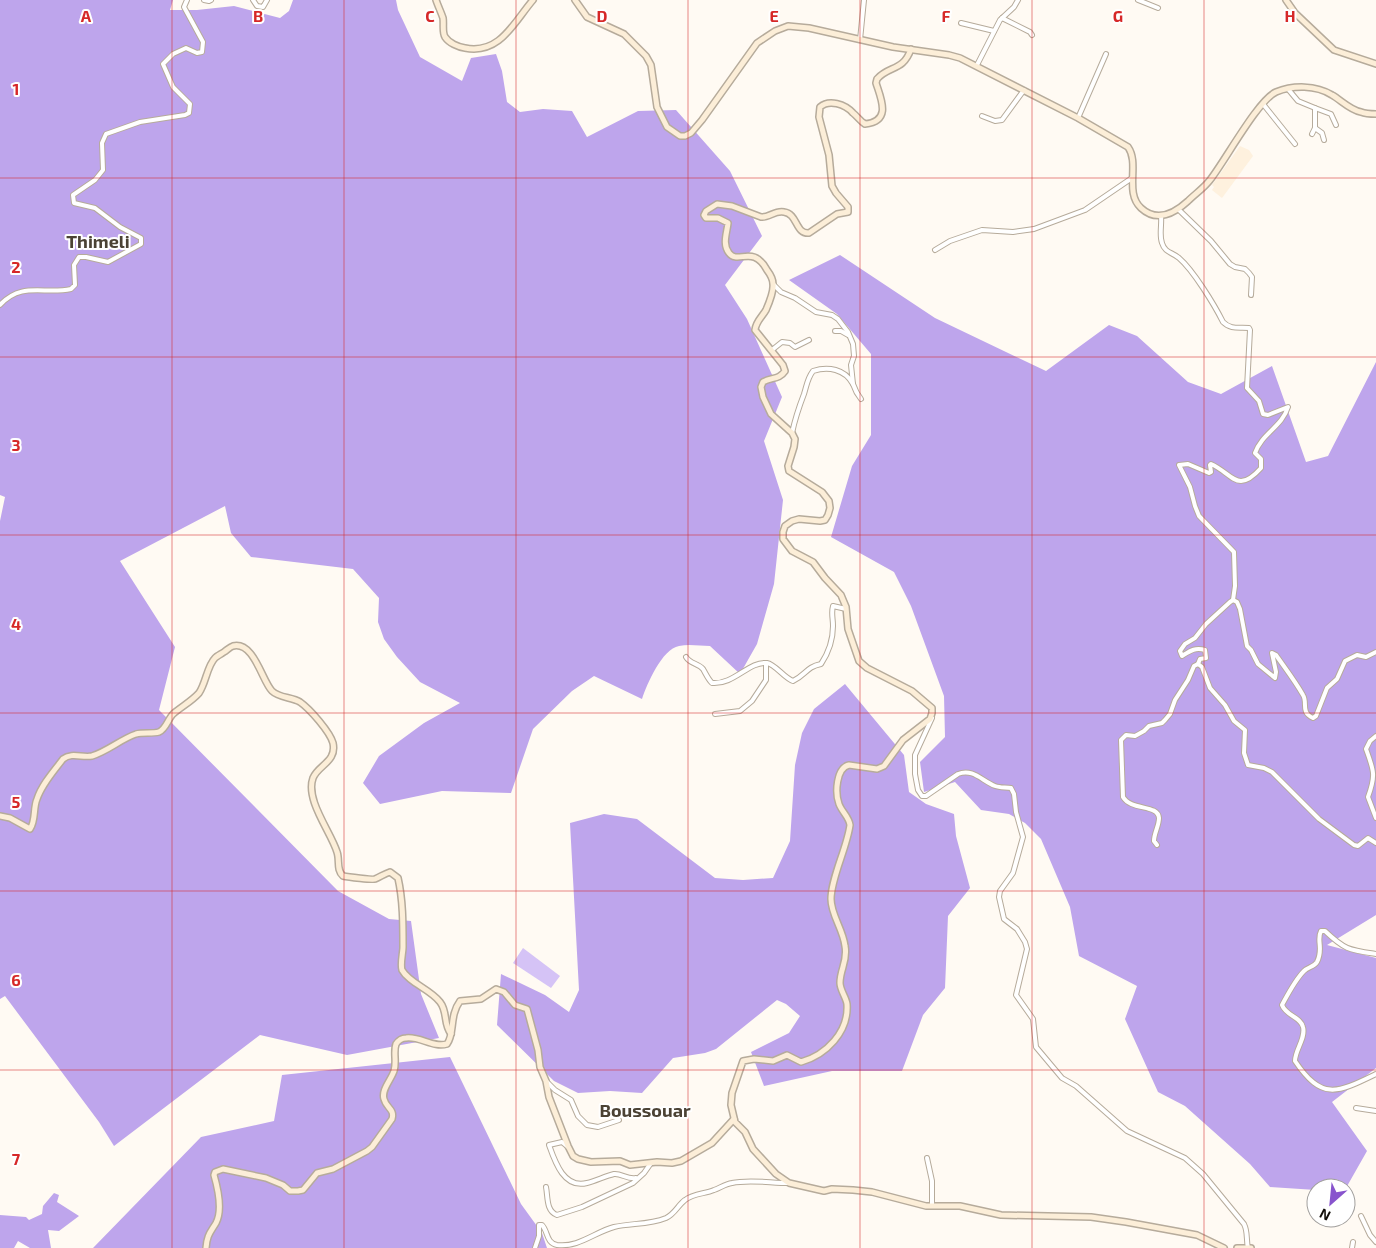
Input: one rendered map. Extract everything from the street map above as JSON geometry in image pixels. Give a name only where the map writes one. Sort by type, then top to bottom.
[{"type":"street","points":[[0,306],[7,297],[25,290],[71,289],[75,284],[74,265],[79,258],[86,257],[108,262],[141,244],[142,238],[120,228],[94,208],[74,203],[72,198],[73,195],[94,180],[103,170],[102,143],[106,134],[140,122],[190,113],[190,104],[173,87],[163,64],[173,54],[186,48],[197,53],[202,52],[203,42],[184,6],[188,0]]},
{"type":"street","points":[[204,0],[211,0]]},
{"type":"street","points":[[253,0],[257,6],[263,7],[267,0]]},
{"type":"street","points":[[436,0],[444,21],[446,38],[452,44],[473,49],[495,44],[503,38],[533,0]]},
{"type":"street","points":[[575,0],[586,17],[624,34],[646,56],[653,77],[657,107],[667,126],[680,136],[686,136],[691,133],[757,43],[774,31],[788,26],[797,26],[860,40],[949,55],[977,65],[1078,118],[1128,147],[1132,152],[1133,160],[1133,192],[1141,208],[1150,214],[1161,216],[1171,214],[1178,209],[1208,182],[1263,104],[1276,92],[1307,87],[1320,89],[1352,109],[1376,114]]},
{"type":"street","points":[[860,40],[864,0]]},
{"type":"street","points":[[977,65],[1002,18],[1014,7],[1018,0]]},
{"type":"street","points":[[1138,0],[1158,8]]},
{"type":"street","points":[[1286,0],[1295,13],[1334,50],[1376,64]]},
{"type":"street","points":[[1002,18],[1030,32],[1032,36]]},
{"type":"street","points":[[961,23],[994,31]]},
{"type":"street","points":[[852,384],[851,365],[854,352],[850,336],[836,317],[832,314],[816,312],[795,298],[781,292],[774,285],[761,259],[751,256],[736,257],[728,252],[725,236],[728,223],[718,218],[706,218],[704,214],[717,204],[732,206],[761,218],[776,212],[784,212],[794,218],[798,229],[805,234],[837,214],[848,212],[848,207],[832,186],[829,154],[819,117],[820,108],[827,104],[839,104],[847,108],[865,124],[877,119],[883,112],[884,106],[876,83],[877,79],[902,64],[908,58],[911,49]]},
{"type":"street","points":[[1078,118],[1106,54]]},
{"type":"street","points":[[1288,89],[1298,102],[1330,114],[1336,125]]},
{"type":"street","points":[[982,116],[994,121],[1002,120],[1024,90]]},
{"type":"street","points":[[1263,104],[1295,144]]},
{"type":"street","points":[[1312,134],[1315,128],[1315,108]]},
{"type":"street","points":[[1315,128],[1322,133],[1324,140]]},
{"type":"street","points":[[935,250],[950,241],[982,230],[1013,232],[1034,229],[1085,210],[1132,178]]},
{"type":"street","points":[[1178,209],[1211,240],[1230,264],[1235,268],[1245,269],[1249,273],[1252,277],[1251,295]]},
{"type":"street","points":[[1157,845],[1154,838],[1158,828],[1158,812],[1132,805],[1123,796],[1121,740],[1126,735],[1135,736],[1150,726],[1162,723],[1170,714],[1175,700],[1188,680],[1194,666],[1198,664],[1200,659],[1206,658],[1205,650],[1196,649],[1182,656],[1180,651],[1185,644],[1195,638],[1206,624],[1233,600],[1235,586],[1234,552],[1200,516],[1194,506],[1190,487],[1179,466],[1188,464],[1209,473],[1211,472],[1211,464],[1235,480],[1243,480],[1252,476],[1261,468],[1261,459],[1255,453],[1258,445],[1280,421],[1288,407],[1268,415],[1263,414],[1259,401],[1247,385],[1250,369],[1249,328],[1234,328],[1223,322],[1191,270],[1177,256],[1164,249],[1161,242],[1161,216]]},
{"type":"street","points":[[774,285],[766,310],[759,319],[755,330],[783,365],[784,371],[777,378],[768,379],[763,382],[761,387],[762,397],[771,414],[792,433],[795,439],[789,459],[789,471],[822,492],[829,501],[830,508],[828,516],[824,520],[799,519],[792,521],[785,526],[783,539],[792,551],[813,562],[841,595],[846,609],[848,629],[859,660],[867,668],[912,691],[932,708],[931,722],[921,738],[914,755],[913,766],[919,793],[922,796],[926,796],[958,774],[964,772],[977,775],[994,785],[1011,788],[1014,794],[1016,812],[1023,837],[1014,873],[1000,891],[999,897],[1004,919],[1017,929],[1027,949],[1016,995],[1033,1019],[1036,1046],[1062,1078],[1076,1086],[1127,1131],[1180,1154],[1192,1164],[1247,1229],[1246,1241],[1250,1248],[1237,1248]]},
{"type":"street","points":[[835,331],[844,332],[850,336]]},
{"type":"street","points":[[772,350],[782,342],[790,343],[795,347],[809,340]]},
{"type":"street","points":[[792,433],[796,413],[805,392],[806,382],[813,371],[825,368],[836,369],[852,384],[861,399]]},
{"type":"street","points":[[1233,600],[1237,602],[1240,609],[1247,646],[1258,664],[1275,678],[1276,672],[1272,653],[1276,655],[1304,696],[1305,710],[1310,717],[1316,716],[1327,688],[1337,679],[1345,661],[1357,655],[1366,657],[1376,652]]},
{"type":"street","points":[[686,657],[703,669],[712,684],[725,682],[749,668],[766,663],[772,665],[793,681],[799,678],[811,666],[822,664],[828,654],[831,641],[833,625],[831,612],[833,606],[846,609]]},
{"type":"street","points":[[0,816],[10,818],[30,829],[33,826],[37,797],[63,759],[73,755],[91,756],[138,734],[158,732],[164,728],[172,715],[198,694],[215,658],[231,646],[240,645],[256,661],[272,691],[301,703],[330,735],[333,753],[325,765],[314,775],[312,787],[318,815],[337,851],[339,872],[343,876],[371,879],[390,872],[398,878],[403,904],[403,954],[401,966],[411,979],[428,990],[439,1001],[444,1009],[447,1029],[451,1034]]},
{"type":"street","points":[[715,714],[740,711],[752,701],[766,680],[766,663]]},
{"type":"street","points":[[1198,664],[1202,667],[1210,688],[1225,705],[1234,721],[1244,730],[1244,753],[1248,764],[1272,772],[1319,819],[1354,845],[1358,846],[1368,838],[1376,843]]},
{"type":"street","points":[[789,1183],[776,1174],[753,1149],[734,1119],[731,1105],[732,1093],[740,1067],[744,1062],[754,1059],[773,1061],[787,1055],[801,1062],[808,1060],[835,1042],[847,1009],[847,1002],[840,982],[846,963],[846,954],[841,930],[832,909],[831,896],[850,825],[849,820],[839,805],[838,777],[841,770],[849,765],[876,769],[884,766],[903,740],[927,722],[932,713]]},
{"type":"street","points":[[1376,736],[1370,741],[1366,749],[1374,776],[1374,784],[1368,797],[1376,818]]},
{"type":"street","points":[[1376,954],[1350,950],[1341,946],[1325,931],[1321,931],[1319,936],[1321,951],[1315,965],[1304,970],[1282,1005],[1284,1011],[1304,1026],[1295,1061],[1309,1080],[1329,1090],[1342,1089],[1376,1074]]},
{"type":"street","points":[[206,1248],[208,1233],[216,1223],[220,1210],[215,1172],[223,1169],[276,1181],[293,1192],[303,1190],[317,1174],[332,1169],[368,1151],[390,1125],[394,1114],[383,1098],[384,1091],[395,1069],[395,1048],[400,1040],[415,1038],[442,1045],[450,1040],[453,1015],[460,1002],[463,1000],[480,999],[492,990],[500,989],[515,1005],[527,1009],[549,1097],[573,1156],[584,1162],[620,1161],[630,1165],[681,1161],[712,1143],[734,1119]]},
{"type":"street","points":[[546,1081],[570,1100],[578,1116],[587,1125],[594,1127],[602,1126],[619,1120]]},
{"type":"street","points":[[1356,1108],[1376,1111]]},
{"type":"street","points":[[570,1150],[562,1142],[549,1146],[557,1167],[571,1181],[584,1184],[616,1174],[629,1179],[639,1178]]},
{"type":"street","points":[[927,1158],[932,1181],[932,1206]]},
{"type":"street","points":[[546,1187],[549,1208],[551,1212],[557,1215],[592,1202],[632,1183],[639,1178],[651,1163]]},
{"type":"street","points":[[535,1248],[539,1236],[539,1225],[545,1227],[548,1240],[556,1245],[564,1246],[580,1242],[614,1227],[644,1224],[667,1218],[689,1198],[716,1190],[730,1183],[789,1183],[824,1191],[832,1189],[872,1192],[917,1204],[960,1206],[1001,1215],[1091,1218],[1126,1222],[1197,1236],[1224,1248]]},
{"type":"street","points":[[1361,1216],[1370,1236],[1376,1242]]},
{"type":"street","points":[[1352,1248],[1353,1242]]},
{"type":"shaded area","points":[[0,0],[173,0],[170,10],[197,10],[234,6],[280,18],[289,11],[293,0],[396,0],[398,10],[420,57],[462,81],[471,58],[496,54],[502,71],[507,102],[520,112],[543,109],[572,111],[587,137],[638,111],[676,110],[730,171],[762,236],[725,285],[747,319],[782,397],[764,441],[783,500],[774,584],[757,644],[740,674],[710,646],[687,645],[673,649],[661,660],[651,676],[642,699],[594,676],[572,691],[533,729],[511,793],[442,791],[380,804],[363,783],[379,756],[424,723],[460,703],[420,682],[397,657],[384,639],[378,622],[379,598],[353,569],[251,557],[231,533],[225,506],[120,561],[175,647],[159,710],[338,891],[389,919],[411,921],[421,994],[439,1038],[347,1055],[260,1035],[114,1146],[99,1122],[5,996],[0,999],[0,521],[5,497],[0,495]]},
{"type":"shaded area","points":[[1240,146],[1249,150],[1253,156],[1222,198],[1212,190],[1214,187],[1212,185]]},
{"type":"shaded area","points":[[840,255],[935,318],[1046,371],[1109,325],[1137,336],[1188,382],[1221,394],[1272,366],[1306,462],[1328,456],[1376,362],[1376,915],[1327,945],[1376,958],[1376,1068],[1332,1102],[1367,1151],[1352,1178],[1306,1178],[1306,1189],[1270,1187],[1250,1164],[1185,1106],[1158,1092],[1125,1019],[1137,986],[1079,956],[1070,907],[1041,839],[1025,823],[1009,814],[981,810],[955,782],[924,792],[920,762],[945,737],[944,696],[911,606],[894,572],[831,537],[852,466],[871,435],[871,354],[837,314],[789,280]]},
{"type":"shaded area","points":[[845,684],[904,755],[909,792],[926,804],[954,814],[956,836],[970,888],[948,916],[945,988],[923,1015],[902,1071],[832,1071],[764,1086],[751,1052],[789,1033],[800,1016],[786,1004],[777,1000],[716,1049],[705,1053],[673,1058],[642,1093],[610,1091],[578,1093],[554,1081],[497,1025],[501,974],[545,995],[569,1012],[579,990],[570,823],[604,814],[637,819],[715,878],[743,880],[773,878],[790,841],[795,765],[802,733],[814,709]]},
{"type":"shaded area","points":[[523,948],[560,976],[551,988],[513,963]]},
{"type":"shaded area","points":[[450,1057],[521,1204],[542,1233],[547,1248],[93,1248],[201,1137],[274,1121],[282,1075]]},
{"type":"shaded area","points":[[54,1193],[59,1195],[57,1202],[79,1216],[59,1231],[48,1230],[51,1248],[30,1248],[18,1241],[14,1248],[0,1248],[0,1215],[26,1217],[29,1220],[42,1214],[43,1206]]},
{"type":"district","name":"Thimeli","points":[[98,242]]},
{"type":"district","name":"Boussouar","points":[[645,1111]]}]
